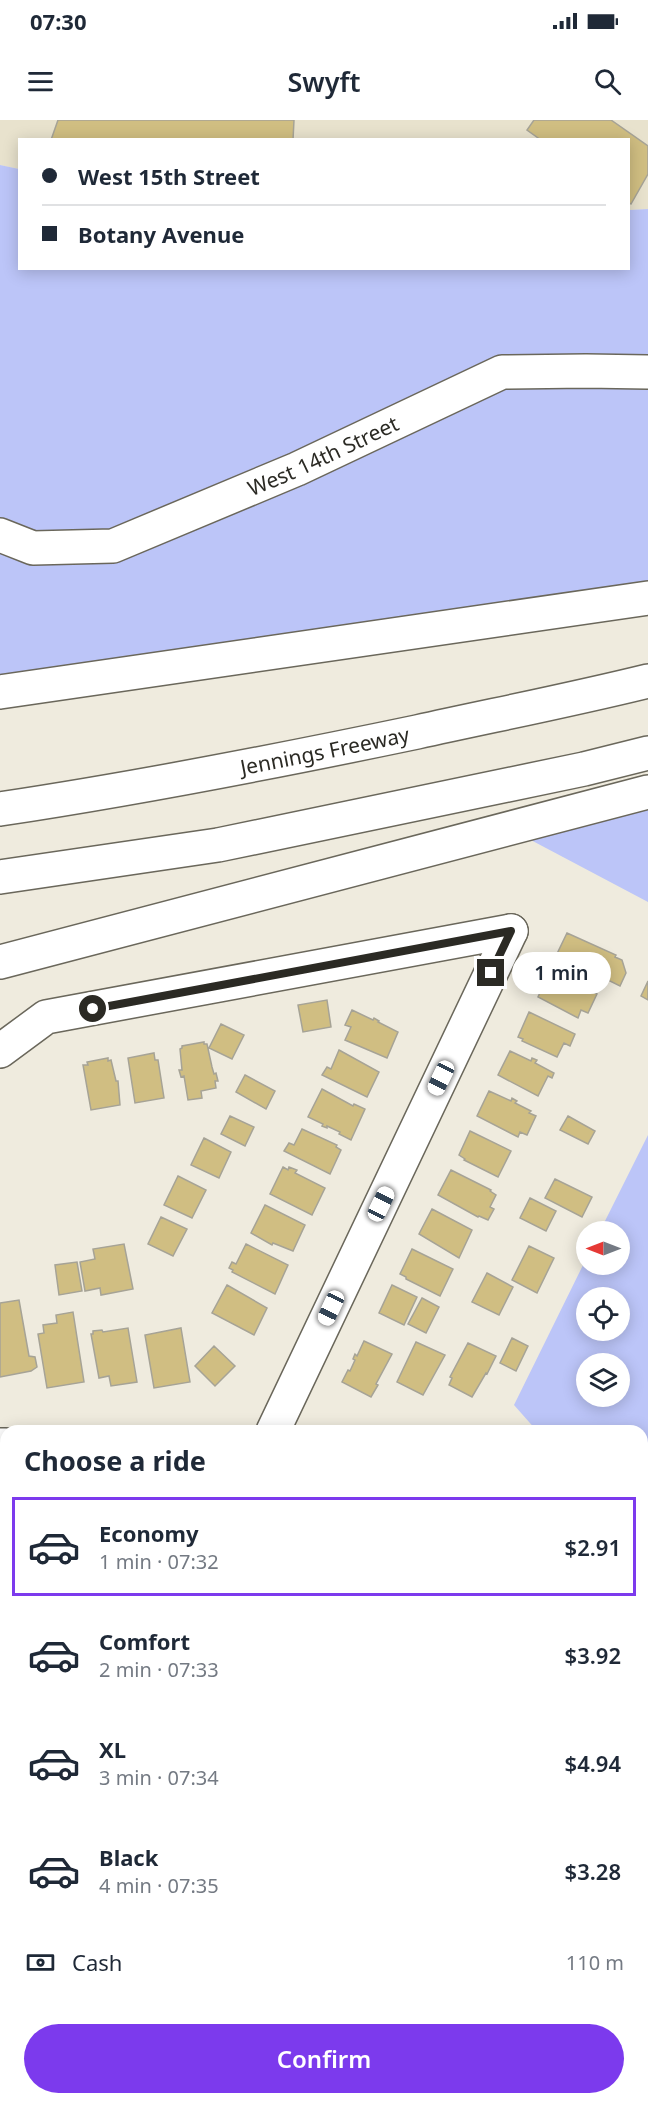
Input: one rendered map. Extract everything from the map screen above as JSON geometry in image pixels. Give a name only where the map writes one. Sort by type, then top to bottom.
[{"type":"main road","name":"West 14th Street","points":[[0,535],[33,548],[113,546],[297,469],[502,372],[648,372]]},
{"type":"main road","points":[[0,692],[648,598]]},
{"type":"main road","name":"Jennings Freeway","points":[[0,809],[95,795],[285,759],[593,695],[648,681]]},
{"type":"main road","points":[[0,877],[218,845],[550,776],[648,753]]},
{"type":"main road","points":[[0,962],[648,792]]},
{"type":"main road","points":[[0,1051],[46,1017],[511,931],[276,1425]]},
{"type":"shaded area","points":[[0,120],[648,120],[648,209],[630,210],[630,138],[18,138],[18,169],[0,165]]},
{"type":"shaded area","points":[[0,165],[18,169],[18,270],[630,270],[630,210],[648,209],[648,598],[0,692]]},
{"type":"shaded area","points":[[648,792],[648,902],[510,829]]},
{"type":"shaded area","points":[[648,1135],[648,1425],[532,1425],[514,1405],[578,1275],[630,1275],[630,1221],[605,1221]]},
{"type":"building","points":[[58,120],[294,120],[293,138],[52,138]]},
{"type":"building","points":[[534,120],[611,120],[648,146],[648,174],[631,204],[630,138],[538,138],[527,130]]},
{"type":"building","points":[[567,933],[616,955],[615,957],[622,960],[626,973],[620,986],[555,958]]},
{"type":"building","points":[[549,973],[597,994],[588,1013],[581,1010],[578,1018],[538,997]]},
{"type":"building","points":[[648,981],[648,1000],[641,996]]},
{"type":"building","points":[[327,1000],[331,1027],[303,1032],[298,1005]]},
{"type":"building","points":[[352,1010],[373,1020],[374,1018],[398,1032],[387,1058],[345,1040],[351,1027],[345,1025]]},
{"type":"building","points":[[529,1012],[575,1034],[570,1046],[564,1043],[557,1057],[522,1041],[523,1039],[518,1037]]},
{"type":"building","points":[[221,1024],[244,1035],[232,1059],[209,1048]]},
{"type":"building","points":[[204,1042],[207,1044],[214,1074],[216,1073],[218,1081],[215,1081],[216,1088],[201,1091],[202,1098],[188,1100],[184,1076],[181,1077],[179,1070],[182,1070],[180,1049],[182,1046]]},
{"type":"building","points":[[339,1050],[379,1072],[367,1097],[322,1075],[327,1067],[331,1069]]},
{"type":"building","points":[[510,1051],[531,1061],[532,1058],[537,1060],[535,1063],[554,1073],[552,1078],[548,1076],[538,1096],[498,1075]]},
{"type":"building","points":[[154,1053],[155,1060],[158,1060],[164,1098],[135,1103],[128,1058]]},
{"type":"building","points":[[108,1058],[108,1061],[111,1060],[116,1081],[118,1081],[120,1105],[91,1110],[83,1065],[88,1065],[87,1062]]},
{"type":"building","points":[[245,1075],[275,1091],[266,1109],[236,1092]]},
{"type":"building","points":[[322,1089],[353,1106],[354,1104],[365,1109],[351,1140],[339,1134],[340,1132],[322,1126],[323,1124],[308,1117]]},
{"type":"building","points":[[489,1091],[511,1101],[512,1098],[517,1101],[515,1103],[536,1116],[527,1135],[520,1132],[518,1137],[477,1116]]},
{"type":"building","points":[[230,1116],[254,1127],[245,1146],[221,1134]]},
{"type":"building","points":[[568,1116],[595,1131],[588,1144],[560,1130]]},
{"type":"building","points":[[302,1129],[337,1145],[336,1147],[341,1150],[330,1174],[284,1151],[289,1143],[294,1145]]},
{"type":"building","points":[[470,1131],[511,1151],[498,1177],[464,1160],[459,1155]]},
{"type":"building","points":[[204,1138],[231,1152],[219,1178],[191,1165]]},
{"type":"building","points":[[283,1167],[288,1170],[289,1167],[297,1170],[295,1173],[325,1188],[312,1215],[270,1194]]},
{"type":"building","points":[[451,1170],[491,1190],[496,1195],[490,1207],[494,1209],[488,1220],[438,1195]]},
{"type":"building","points":[[178,1176],[206,1190],[192,1218],[164,1205]]},
{"type":"building","points":[[555,1179],[592,1197],[582,1217],[545,1198]]},
{"type":"building","points":[[530,1198],[556,1211],[546,1231],[520,1218]]},
{"type":"building","points":[[265,1205],[305,1225],[293,1251],[273,1243],[272,1245],[251,1233]]},
{"type":"building","points":[[432,1209],[472,1230],[459,1258],[419,1234]]},
{"type":"building","points":[[161,1217],[187,1229],[173,1256],[148,1244]]},
{"type":"building","points":[[124,1244],[133,1289],[101,1295],[100,1288],[85,1291],[80,1262],[95,1259],[93,1249]]},
{"type":"building","points":[[246,1244],[288,1265],[275,1294],[232,1272],[233,1270],[229,1268],[232,1262],[236,1264]]},
{"type":"building","points":[[529,1246],[554,1258],[537,1293],[512,1280]]},
{"type":"building","points":[[412,1249],[453,1269],[440,1296],[400,1274]]},
{"type":"building","points":[[77,1262],[82,1291],[59,1295],[55,1265]]},
{"type":"building","points":[[487,1273],[513,1287],[499,1315],[472,1302]]},
{"type":"building","points":[[227,1285],[267,1308],[254,1335],[212,1313]]},
{"type":"building","points":[[392,1285],[417,1297],[404,1325],[379,1313]]},
{"type":"building","points":[[422,1298],[439,1307],[426,1333],[408,1324]]},
{"type":"building","points":[[19,1300],[29,1356],[35,1357],[37,1367],[31,1371],[0,1377],[0,1303]]},
{"type":"building","points":[[73,1312],[84,1382],[47,1388],[38,1334],[44,1333],[43,1325],[57,1323],[56,1315]]},
{"type":"building","points":[[128,1328],[137,1382],[111,1386],[109,1376],[99,1378],[91,1334],[93,1331],[102,1330],[103,1332]]},
{"type":"building","points":[[181,1328],[190,1382],[154,1388],[145,1335]]},
{"type":"building","points":[[512,1338],[528,1346],[516,1371],[500,1363]]},
{"type":"building","points":[[364,1341],[392,1354],[371,1397],[342,1382],[348,1370],[350,1371],[355,1354],[357,1356]]},
{"type":"building","points":[[416,1342],[445,1355],[423,1395],[397,1382]]},
{"type":"building","points":[[468,1343],[496,1356],[472,1397],[449,1385],[452,1378],[450,1377]]},
{"type":"building","points":[[214,1346],[235,1366],[215,1386],[195,1366]]},
{"type":"route","points":[[93,1009],[511,931],[491,973]]}]
